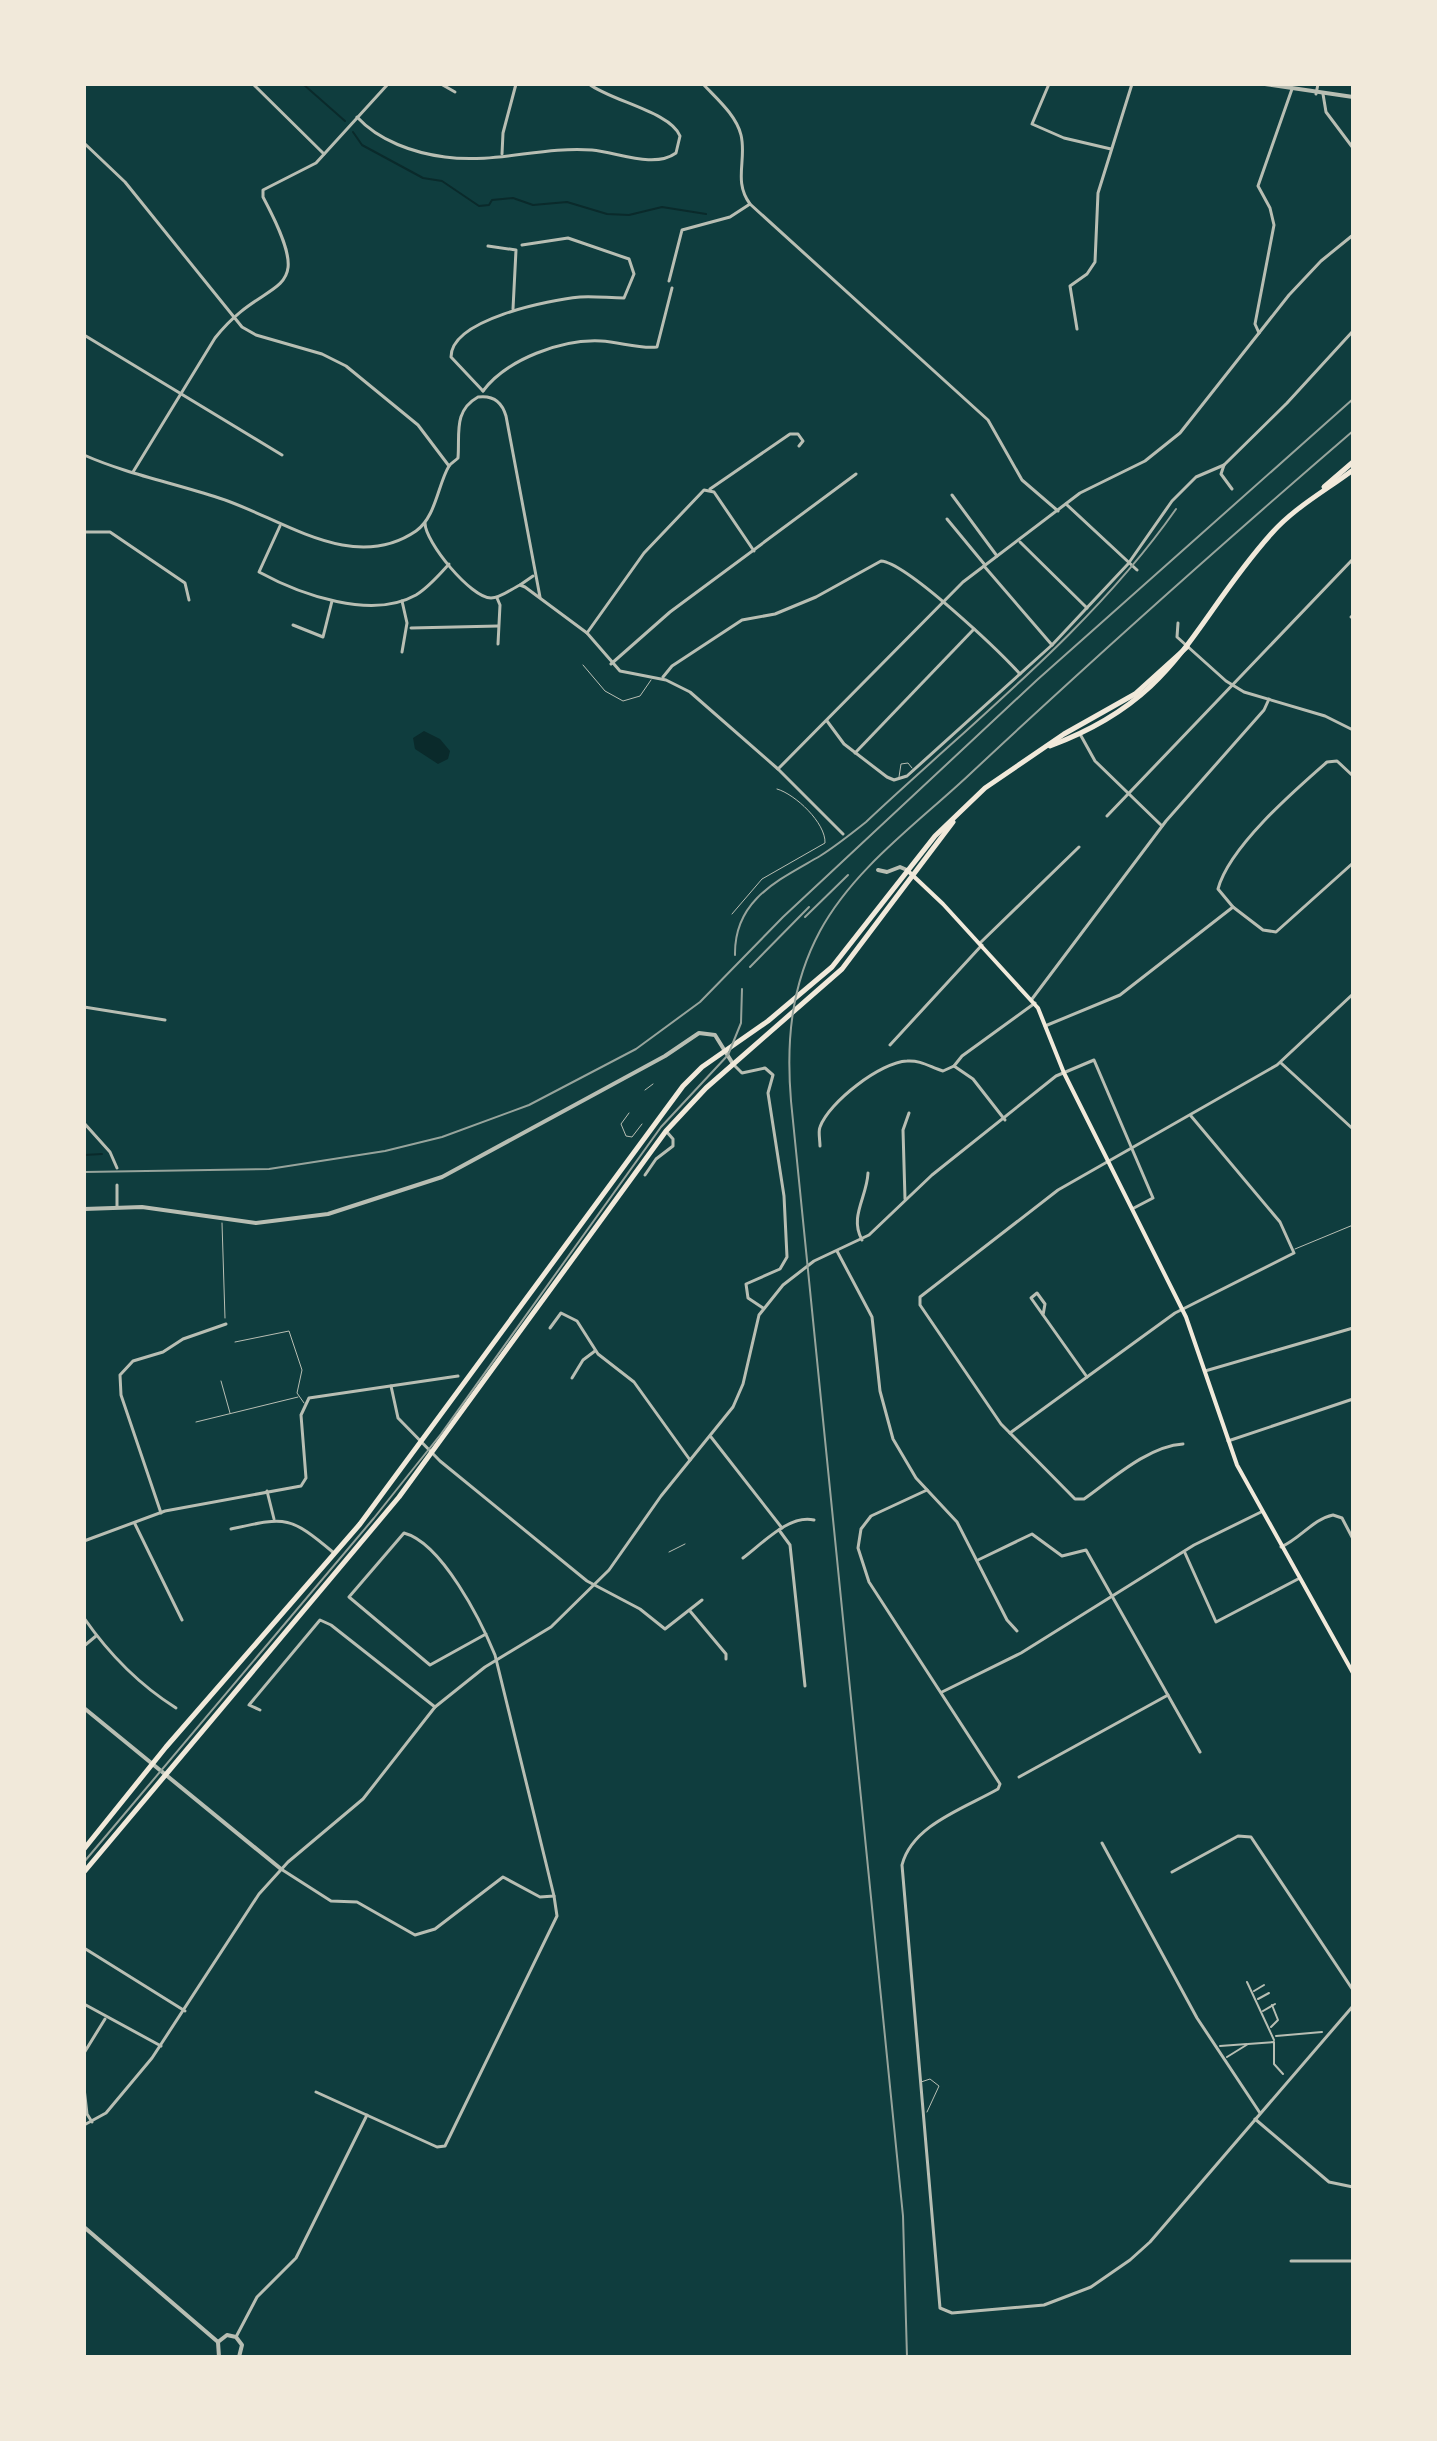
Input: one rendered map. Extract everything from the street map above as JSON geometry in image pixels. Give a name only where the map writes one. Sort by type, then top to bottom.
[{"type":"main road","points":[[1042,749],[1080,733],[1139,699],[1164,677],[1270,535],[1353,462]]},
{"type":"main road","points":[[1321,490],[1353,470]]},
{"type":"main road","points":[[84,1849],[152,1764],[360,1524],[695,1073],[797,998],[832,967],[870,923],[907,870],[955,817],[994,781],[1135,694],[1187,647]]},
{"type":"main road","points":[[84,1872],[380,1521],[666,1131],[733,1064],[836,976],[955,817]]},
{"type":"main road","points":[[907,870],[1033,1001],[1064,1073],[1182,1309],[1228,1441],[1261,1512],[1353,1673]]},
{"type":"street","points":[[253,84],[324,154]]},
{"type":"street","points":[[133,472],[215,338],[233,318],[275,290],[289,265],[288,249],[262,192],[310,166],[324,154],[387,84]]},
{"type":"street","points":[[441,84],[455,92]]},
{"type":"street","points":[[502,154],[502,138],[516,84]]},
{"type":"street","points":[[357,117],[382,136],[417,151],[464,158],[572,149],[659,160],[676,153],[680,136],[672,124],[605,95],[589,84]]},
{"type":"street","points":[[703,84],[739,129],[743,148],[741,185],[750,204],[988,420],[1022,480],[1058,511]]},
{"type":"street","points":[[1049,84],[1032,124],[1064,138],[1111,149]]},
{"type":"street","points":[[1077,329],[1070,286],[1094,266],[1097,200],[1132,84]]},
{"type":"street","points":[[1265,84],[1316,94],[1353,97]]},
{"type":"street","points":[[1316,94],[1318,84]]},
{"type":"street","points":[[1259,333],[1255,324],[1274,225],[1270,208],[1258,186],[1292,89]]},
{"type":"street","points":[[1323,94],[1326,112],[1353,148]]},
{"type":"street","points":[[84,143],[125,182],[233,318],[256,335],[312,350],[346,366],[418,425],[449,466]]},
{"type":"street","points":[[669,281],[682,230],[730,217],[750,204]]},
{"type":"street","points":[[778,769],[943,601],[984,566],[1020,542],[1066,504],[1161,450],[1195,416],[1306,276],[1353,235]]},
{"type":"street","points":[[522,245],[568,238],[629,259],[635,272],[624,298],[579,297],[513,310],[483,323],[452,347],[451,357],[483,394],[499,402],[506,416],[540,597]]},
{"type":"street","points":[[488,246],[516,250],[513,310]]},
{"type":"street","points":[[426,537],[425,523],[449,466],[458,458],[457,433],[464,411],[474,399],[521,362],[573,343],[603,341],[657,347],[672,288]]},
{"type":"street","points":[[1232,489],[1221,474],[1224,465],[1275,416],[1353,331]]},
{"type":"street","points":[[84,335],[182,391],[282,455]]},
{"type":"street","points":[[587,633],[591,623],[658,536],[693,499],[790,434],[798,434],[803,441],[799,446]]},
{"type":"street","points":[[84,455],[222,499],[280,526],[361,547],[387,543],[413,533],[425,523]]},
{"type":"street","points":[[827,721],[855,753],[887,777],[900,780],[914,772],[1052,645],[1128,564],[1178,495],[1205,470],[1224,465]]},
{"type":"street","points":[[611,664],[670,612],[856,474]]},
{"type":"street","points":[[710,489],[755,551]]},
{"type":"street","points":[[952,495],[998,557]]},
{"type":"street","points":[[1066,504],[1137,570]]},
{"type":"street","points":[[947,519],[1052,645]]},
{"type":"street","points":[[280,526],[259,572],[289,588],[332,601],[402,601],[425,589],[449,564]]},
{"type":"street","points":[[84,532],[110,532],[185,583],[189,600]]},
{"type":"street","points":[[413,533],[426,537],[480,595],[496,597],[534,575]]},
{"type":"street","points":[[1020,542],[1087,608]]},
{"type":"street","points":[[1107,816],[1353,559]]},
{"type":"street","points":[[662,679],[672,666],[742,620],[775,614],[816,597],[881,561],[895,565],[943,601],[1020,674]]},
{"type":"street","points":[[520,585],[587,633],[611,664],[624,673],[662,679],[690,692],[778,769],[843,834]]},
{"type":"street","points":[[496,597],[500,605],[498,644]]},
{"type":"street","points":[[293,625],[323,637],[332,601]]},
{"type":"street","points":[[402,601],[407,621],[402,652]]},
{"type":"street","points":[[1178,623],[1175,634],[1233,686],[1325,716],[1353,730]]},
{"type":"street","points":[[411,628],[498,626]]},
{"type":"street","points":[[855,753],[974,629]]},
{"type":"street","points":[[820,1146],[822,1123],[868,1076],[903,1061],[921,1062],[943,1071],[954,1066],[962,1056],[1033,1001],[1162,826],[1264,710],[1269,699]]},
{"type":"street","points":[[1080,733],[1095,761],[1162,826]]},
{"type":"street","points":[[1353,776],[1337,761],[1330,760],[1275,810],[1218,885],[1218,891],[1263,930],[1276,932],[1353,863]]},
{"type":"street","points":[[890,1045],[981,944],[1079,847]]},
{"type":"street","points":[[878,870],[887,872],[900,867],[907,870]]},
{"type":"street","points":[[1045,1026],[1120,995],[1233,907]]},
{"type":"street","points":[[1183,1444],[1151,1455],[1080,1500],[1010,1433],[955,1361],[920,1305],[920,1297],[1046,1198],[1281,1063],[1353,994]]},
{"type":"street","points":[[84,1007],[165,1020]]},
{"type":"street","points":[[84,1209],[117,1206],[222,1220],[292,1221],[393,1196],[442,1177],[665,1056],[699,1033],[715,1035],[742,1073],[765,1068],[773,1075],[768,1093],[784,1196],[787,1257],[780,1269],[751,1279],[746,1284],[745,1295],[763,1308]]},
{"type":"street","points":[[84,2125],[106,2113],[161,2046],[253,1902],[281,1869],[354,1809],[435,1707],[496,1659],[541,1635],[596,1585],[690,1460],[711,1437],[740,1394],[763,1308],[793,1275],[823,1257],[862,1240],[932,1175],[1064,1073],[1094,1060],[1130,1151],[1153,1198],[1132,1209]]},
{"type":"street","points":[[1281,1063],[1353,1129]]},
{"type":"street","points":[[954,1066],[973,1079],[1005,1120]]},
{"type":"street","points":[[907,1200],[903,1196],[903,1130],[909,1113]]},
{"type":"street","points":[[1010,1433],[1182,1309],[1291,1255],[1295,1249],[1280,1222],[1191,1116]]},
{"type":"street","points":[[84,1123],[110,1152],[117,1168]]},
{"type":"street","points":[[645,1175],[656,1159],[673,1146],[673,1139],[666,1131]]},
{"type":"street","points":[[862,1240],[857,1231],[857,1211],[867,1191],[868,1173]]},
{"type":"street","points":[[117,1185],[117,1206]]},
{"type":"street","points":[[837,1251],[872,1317],[879,1386],[892,1436],[907,1465],[953,1516],[1007,1620],[1017,1631]]},
{"type":"street","points":[[1043,1315],[1045,1304],[1037,1293],[1031,1298],[1043,1315],[1087,1377]]},
{"type":"street","points":[[550,1328],[559,1314],[568,1313],[584,1327],[595,1351],[638,1387],[690,1460]]},
{"type":"street","points":[[161,1513],[121,1395],[120,1375],[133,1361],[163,1352],[183,1339],[226,1324]]},
{"type":"street","points":[[1205,1371],[1353,1328]]},
{"type":"street","points":[[572,1378],[583,1360],[595,1351]]},
{"type":"street","points":[[84,1541],[161,1513],[301,1486],[305,1480],[301,1418],[304,1403],[313,1397],[458,1376]]},
{"type":"street","points":[[391,1386],[396,1413],[432,1453],[512,1521],[596,1585],[640,1609],[662,1628],[670,1628],[702,1600]]},
{"type":"street","points":[[1228,1441],[1353,1399]]},
{"type":"street","points":[[711,1437],[790,1545],[805,1686]]},
{"type":"street","points":[[927,1490],[871,1516],[858,1539],[867,1577],[999,1787],[922,1833],[903,1859],[903,1894],[926,2112],[940,2308],[948,2313],[1013,2311],[1065,2299],[1101,2281],[1150,2242],[1353,2006]]},
{"type":"street","points":[[267,1491],[274,1520]]},
{"type":"street","points":[[942,1692],[1021,1653],[1111,1595],[1261,1512]]},
{"type":"street","points":[[1281,1547],[1300,1537],[1315,1523],[1333,1515],[1345,1522],[1353,1539]]},
{"type":"street","points":[[743,1558],[781,1529],[803,1518],[814,1520]]},
{"type":"street","points":[[231,1529],[274,1520],[299,1525],[334,1553]]},
{"type":"street","points":[[135,1524],[182,1620]]},
{"type":"street","points":[[316,2092],[437,2147],[447,2144],[557,1916],[496,1659],[486,1634],[453,1577],[407,1533],[399,1536],[349,1597],[430,1665],[486,1634]]},
{"type":"street","points":[[977,1560],[1035,1534],[1062,1556],[1086,1550],[1200,1752]]},
{"type":"street","points":[[1185,1552],[1216,1622],[1298,1579]]},
{"type":"street","points":[[690,1611],[726,1654],[726,1659]]},
{"type":"street","points":[[84,1618],[96,1636],[148,1689],[176,1708]]},
{"type":"street","points":[[260,1710],[249,1705],[320,1620],[331,1625],[435,1707]]},
{"type":"street","points":[[84,1646],[96,1636]]},
{"type":"street","points":[[1019,1777],[1168,1695]]},
{"type":"street","points":[[84,1708],[281,1869],[331,1901],[357,1902],[415,1935],[435,1929],[503,1877],[540,1897],[554,1896]]},
{"type":"street","points":[[1172,1872],[1238,1836],[1251,1837],[1353,1990]]},
{"type":"street","points":[[1102,1843],[1197,2018],[1260,2113]]},
{"type":"street","points":[[84,1948],[185,2011]]},
{"type":"street","points":[[1247,1982],[1271,2027],[1274,2064],[1283,2074]]},
{"type":"street","points":[[1253,1992],[1264,1985]]},
{"type":"street","points":[[1257,2000],[1269,1993]]},
{"type":"street","points":[[84,2004],[161,2046]]},
{"type":"street","points":[[1263,2011],[1274,2004],[1278,2020],[1271,2027]]},
{"type":"street","points":[[84,2053],[106,2018]]},
{"type":"street","points":[[1274,2036],[1322,2032]]},
{"type":"street","points":[[1220,2046],[1274,2042]]},
{"type":"street","points":[[1227,2057],[1248,2044]]},
{"type":"street","points":[[84,2088],[87,2114],[92,2122]]},
{"type":"street","points":[[236,2337],[257,2297],[296,2258],[368,2114]]},
{"type":"street","points":[[1255,2119],[1329,2182],[1353,2187]]},
{"type":"street","points":[[84,2227],[218,2342],[219,2357]]},
{"type":"street","points":[[1291,2261],[1353,2261]]},
{"type":"street","points":[[218,2342],[227,2335],[236,2337],[242,2345],[240,2357]]},
{"type":"lane","points":[[583,665],[605,691],[623,701],[640,696],[652,678]]},
{"type":"lane","points":[[900,780],[901,764],[908,763],[914,772]]},
{"type":"lane","points":[[732,914],[762,879],[825,843],[823,831],[798,800],[777,789]]},
{"type":"lane","points":[[645,1090],[653,1084]]},
{"type":"lane","points":[[629,1113],[621,1124],[626,1136],[632,1137],[642,1124]]},
{"type":"lane","points":[[222,1220],[225,1318]]},
{"type":"lane","points":[[1295,1249],[1353,1225]]},
{"type":"lane","points":[[235,1342],[289,1331],[302,1370],[299,1397],[304,1403]]},
{"type":"lane","points":[[221,1381],[230,1414]]},
{"type":"lane","points":[[196,1422],[299,1397]]},
{"type":"lane","points":[[669,1552],[685,1544]]},
{"type":"lane","points":[[921,2082],[930,2079],[939,2088],[926,2112]]},
{"type":"water","points":[[424,731],[440,739],[450,751],[448,759],[438,764],[415,749],[413,738]]},
{"type":"waterway","points":[[303,84],[345,121]]},
{"type":"waterway","points":[[353,132],[362,145],[423,178],[442,181],[479,206],[489,205],[492,200],[513,198],[533,205],[567,202],[607,214],[629,215],[662,207],[706,214]]},
{"type":"waterway","points":[[84,1155],[102,1154]]},
{"type":"tram line","points":[[735,955],[742,919],[751,905],[775,883],[832,848],[866,822],[1029,673],[1107,594],[1176,509]]},
{"type":"tram line","points":[[84,1862],[374,1518],[441,1434],[661,1127],[728,1055],[741,1023],[742,989]]},
{"type":"railway","points":[[84,1172],[269,1169],[385,1151],[442,1137],[529,1105],[636,1049],[700,1002],[783,917],[1037,680],[1353,399]]},
{"type":"railway","points":[[907,2357],[903,2216],[791,1101],[790,1035],[797,993],[810,951],[820,931],[834,908],[869,866],[1112,644],[1353,431]]},
{"type":"railway","points":[[805,917],[848,875]]},
{"type":"railway","points":[[750,967],[809,907]]}]
